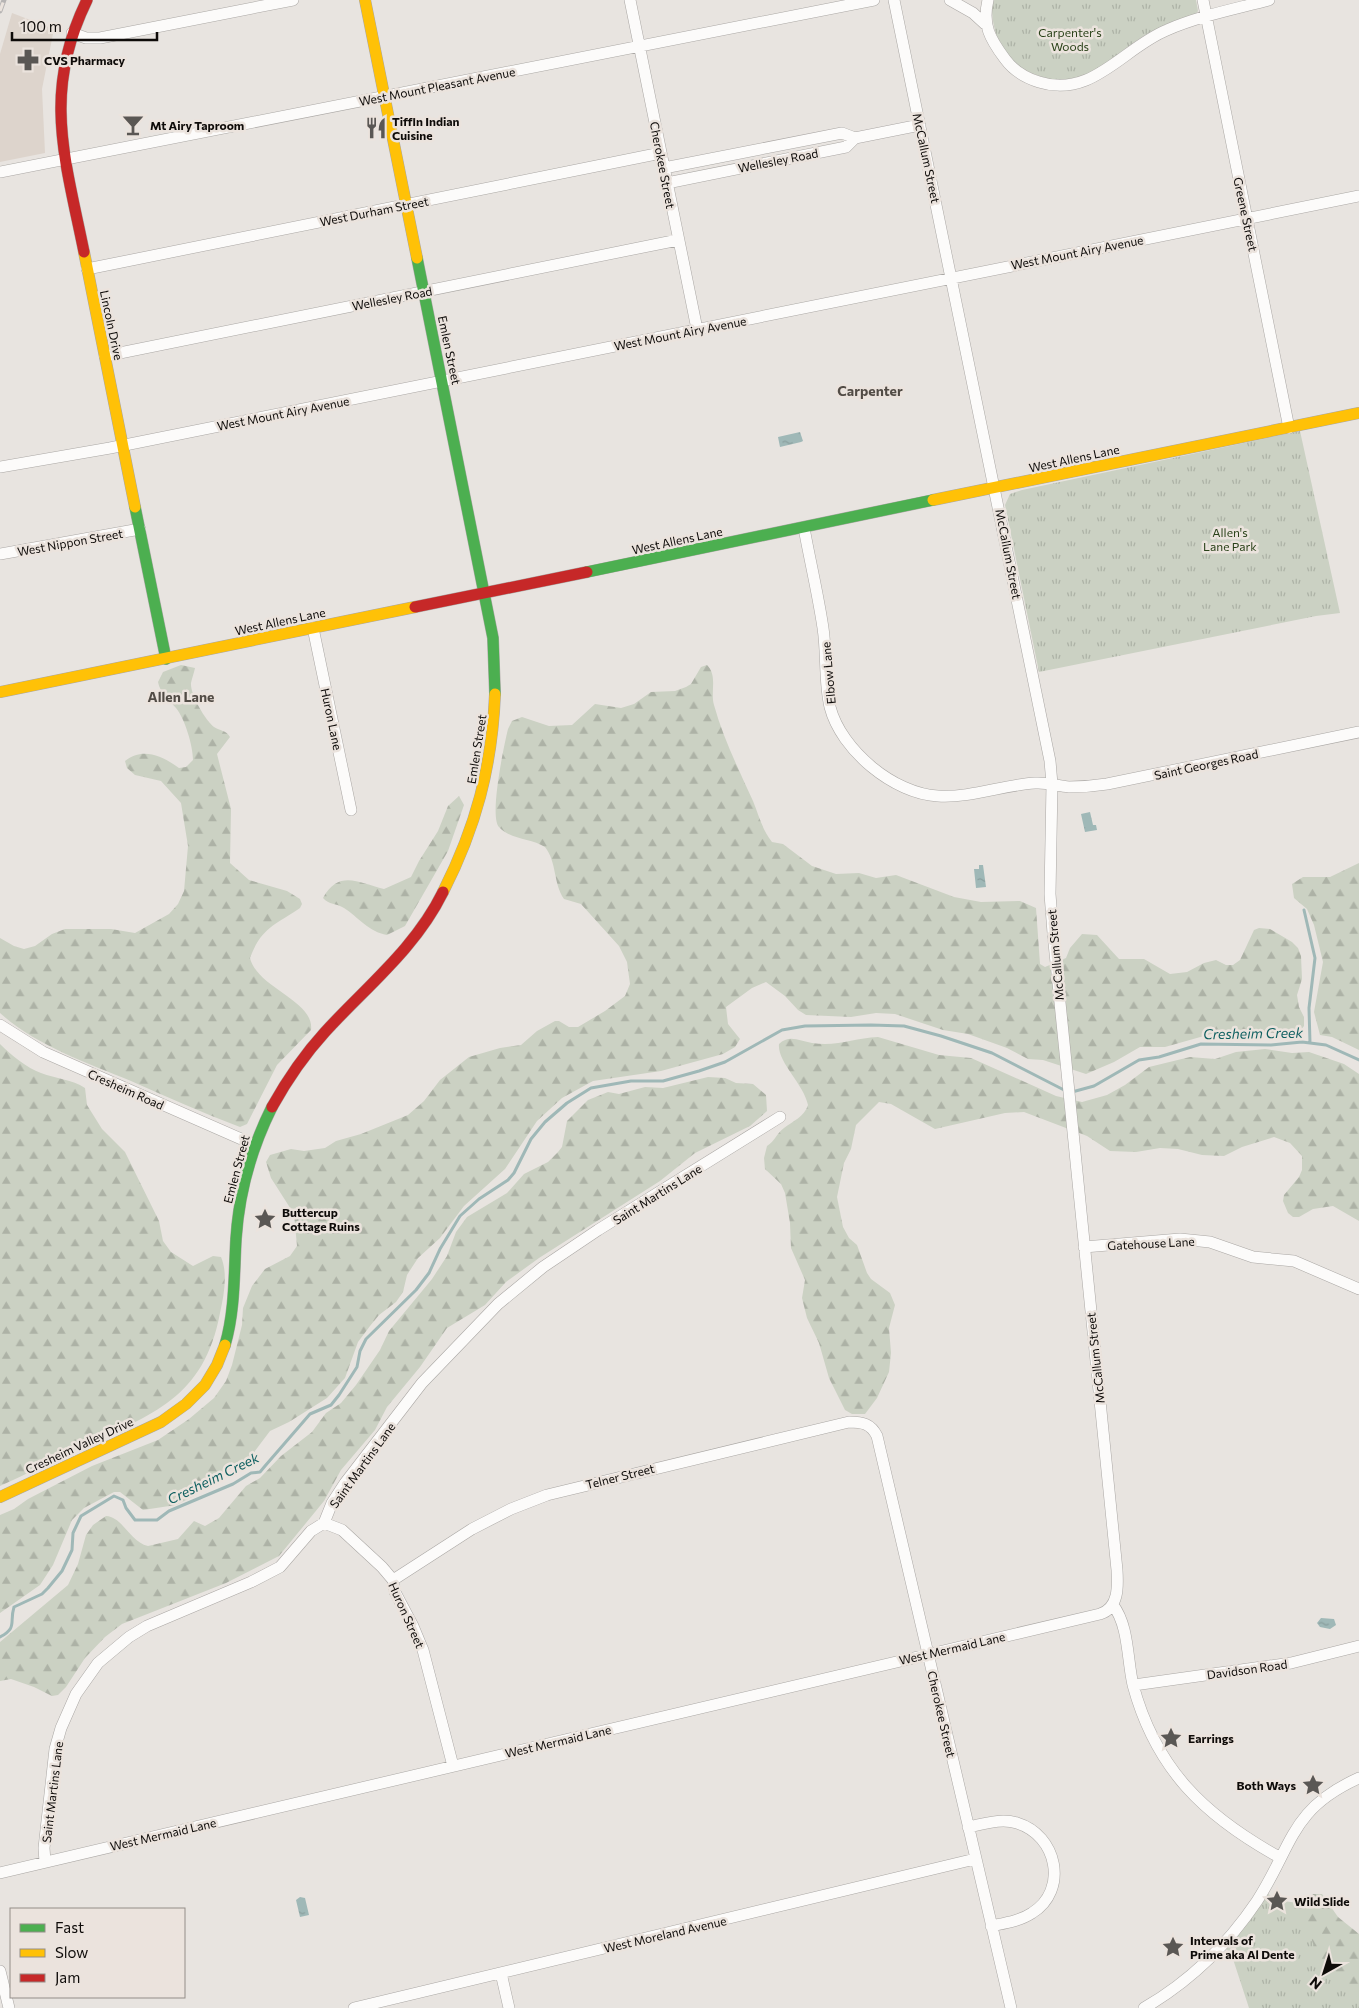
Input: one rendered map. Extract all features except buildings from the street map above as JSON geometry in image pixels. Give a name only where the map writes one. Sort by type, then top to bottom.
[{"type":"main road","name":"Lincoln Drive","points":[[87,0],[72,33],[65,56],[59,93],[59,122],[64,159],[166,659]]},
{"type":"main road","name":"Emlen Street","points":[[168,1418],[191,1400],[205,1385],[226,1345],[232,1318],[238,1217],[243,1188],[255,1146],[272,1107],[295,1070],[326,1032],[407,948],[436,905],[462,856],[484,789],[494,735],[496,667],[485,593],[365,0]]},
{"type":"main road","name":"West Allens Lane","points":[[0,692],[1359,413]]},
{"type":"main road","name":"Cresheim Valley Drive","points":[[0,1497],[168,1418]]},
{"type":"street","points":[[72,33],[86,38],[100,38],[293,0]]},
{"type":"street","name":"Cherokee Street","points":[[630,0],[697,329]]},
{"type":"street","name":"West Mount Pleasant Avenue","points":[[0,172],[874,0]]},
{"type":"street","name":"McCallum Street","points":[[894,0],[1047,740],[1052,784],[1050,894],[1052,933],[1117,1570],[1118,1589],[1112,1605]]},
{"type":"street","points":[[950,0],[972,13],[985,24],[1001,54],[1019,72],[1042,83],[1064,85],[1080,83],[1094,77],[1154,35],[1206,16],[1268,0]]},
{"type":"street","points":[[985,24],[988,0]]},
{"type":"street","name":"Greene Street","points":[[1203,0],[1289,428]]},
{"type":"street","name":"Wellesley Road","points":[[664,168],[842,133],[855,138],[920,125]]},
{"type":"street","name":"Wellesley Road","points":[[667,182],[846,147],[855,138]]},
{"type":"street","name":"West Durham Street","points":[[87,269],[661,153]]},
{"type":"street","name":"West Mount Airy Avenue","points":[[0,467],[123,445],[1359,196]]},
{"type":"street","name":"Wellesley Road","points":[[104,356],[678,240]]},
{"type":"street","name":"Elbow Lane","points":[[804,528],[824,629],[830,706],[842,733],[858,753],[891,781],[929,796],[953,796],[1033,783],[1052,784]]},
{"type":"street","name":"West Nippon Street","points":[[0,554],[140,530]]},
{"type":"street","name":"Huron Lane","points":[[313,628],[351,810]]},
{"type":"street","name":"Saint Georges Road","points":[[1052,784],[1079,787],[1116,782],[1359,732]]},
{"type":"street","name":"Cresheim Road","points":[[0,1025],[43,1052],[255,1146]]},
{"type":"street","name":"Saint Martins Lane","points":[[45,1862],[44,1848],[58,1738],[70,1705],[90,1673],[114,1649],[147,1626],[271,1572],[288,1559],[312,1532],[324,1523],[332,1503],[345,1483],[422,1383],[515,1289],[598,1230],[780,1117]]},
{"type":"street","name":"Gatehouse Lane","points":[[1084,1247],[1180,1239],[1210,1242],[1253,1257],[1294,1262],[1359,1289]]},
{"type":"street","name":"Telner Street","points":[[393,1580],[479,1525],[547,1495],[849,1422],[867,1424]]},
{"type":"street","name":"Cherokee Street","points":[[867,1424],[877,1436],[1011,2008]]},
{"type":"street","name":"Huron Street","points":[[324,1523],[342,1530],[382,1567],[393,1580],[395,1592],[423,1650],[453,1766]]},
{"type":"street","points":[[1112,1605],[1120,1617],[1134,1685],[1154,1739],[1174,1772],[1193,1796],[1232,1830],[1279,1857]]},
{"type":"street","name":"West Mermaid Lane","points":[[0,1873],[1100,1614],[1112,1605]]},
{"type":"street","name":"Davidson Road","points":[[1134,1685],[1291,1663],[1359,1646]]},
{"type":"street","points":[[1144,2008],[1186,1978],[1219,1948],[1256,1902],[1294,1830],[1308,1812],[1328,1795],[1359,1778]]},
{"type":"street","points":[[968,1827],[994,1821],[1015,1822],[1025,1825],[1041,1838],[1053,1858],[1054,1880],[1046,1899],[1040,1907],[1025,1917],[991,1926]]},
{"type":"street","name":"West Moreland Avenue","points":[[354,2008],[975,1859]]},
{"type":"street","points":[[0,1971],[9,2008]]},
{"type":"street","points":[[501,1972],[509,2008]]},
{"type":"shaded area","points":[[12,13],[54,29],[42,89],[45,153],[0,162],[0,54]]},
{"type":"green space","name":"Carpenter's Woods","points":[[992,0],[1196,0],[1198,11],[1195,15],[1166,25],[1139,39],[1093,73],[1074,79],[1054,80],[1026,70],[1010,59],[1000,44],[994,27]]},
{"type":"green space","name":"Allen's Lane Park","points":[[1300,431],[1340,613],[1316,616],[1039,672],[1005,505],[1010,494]]},
{"type":"green space","points":[[181,665],[195,668],[191,688],[199,706],[210,724],[227,733],[230,737],[217,754],[231,809],[230,863],[249,880],[287,891],[300,899],[302,904],[300,908],[264,933],[250,958],[255,969],[263,978],[304,1011],[310,1020],[311,1030],[277,1065],[247,1124],[240,1127],[62,1052],[14,1025],[0,1013],[0,938],[24,949],[35,946],[52,934],[65,929],[111,929],[135,933],[169,914],[178,904],[184,891],[188,846],[181,803],[161,781],[135,775],[127,768],[125,761],[139,754],[146,754],[160,757],[179,768],[186,767],[193,760],[190,740],[182,719],[176,708],[163,693],[158,682],[163,672]]},
{"type":"green space","points":[[707,665],[712,674],[713,700],[722,730],[763,827],[772,842],[783,844],[812,866],[836,874],[859,873],[876,878],[896,875],[954,897],[981,902],[1020,901],[1036,908],[1040,964],[1045,967],[1066,958],[1070,948],[1082,934],[1097,935],[1119,959],[1144,959],[1170,974],[1187,972],[1204,963],[1216,960],[1226,965],[1233,965],[1240,960],[1254,930],[1259,928],[1270,929],[1292,942],[1298,948],[1301,956],[1302,979],[1297,995],[1299,1007],[1304,1017],[1304,1026],[1300,1031],[1292,1034],[1247,1031],[1211,1034],[1165,1047],[1140,1047],[1114,1062],[1086,1074],[1043,1060],[1028,1059],[1007,1048],[968,1034],[943,1030],[895,1014],[876,1013],[851,1017],[806,1015],[766,982],[752,988],[726,1007],[728,1024],[740,1039],[735,1047],[723,1054],[661,1071],[593,1081],[562,1098],[537,1121],[505,1169],[464,1206],[440,1238],[418,1258],[407,1275],[403,1292],[396,1302],[379,1315],[358,1342],[345,1378],[327,1398],[289,1422],[270,1431],[249,1459],[228,1470],[194,1496],[176,1505],[143,1510],[120,1492],[114,1492],[84,1508],[72,1520],[53,1565],[40,1585],[0,1613],[0,1515],[92,1466],[158,1440],[189,1419],[214,1398],[226,1381],[242,1325],[243,1308],[252,1286],[265,1269],[290,1256],[297,1246],[294,1214],[271,1178],[266,1162],[270,1155],[291,1149],[304,1151],[325,1148],[336,1141],[361,1134],[408,1115],[424,1101],[440,1080],[469,1057],[500,1048],[521,1045],[537,1031],[555,1021],[559,1021],[569,1027],[578,1027],[605,1011],[625,996],[630,984],[627,962],[619,946],[581,904],[564,899],[558,886],[549,853],[545,847],[509,834],[499,827],[496,821],[496,796],[508,729],[512,721],[522,717],[549,726],[572,725],[595,704],[621,708],[634,704],[651,692],[675,691],[686,687],[691,684],[701,667]]},
{"type":"green space","points":[[459,796],[464,805],[448,851],[405,926],[387,935],[375,931],[344,908],[323,898],[329,889],[343,881],[350,880],[384,889],[411,877],[438,831],[448,806]]},
{"type":"green space","points":[[1359,863],[1359,1050],[1332,1037],[1320,1035],[1314,1012],[1323,962],[1314,925],[1307,909],[1294,898],[1292,884],[1303,877],[1330,877]]},
{"type":"green space","points":[[878,1037],[939,1055],[971,1058],[1056,1096],[1082,1102],[1107,1095],[1125,1085],[1149,1067],[1190,1057],[1215,1059],[1236,1052],[1265,1049],[1292,1053],[1309,1052],[1344,1064],[1359,1074],[1359,1221],[1333,1206],[1313,1209],[1299,1217],[1293,1217],[1288,1213],[1283,1201],[1284,1195],[1299,1177],[1302,1170],[1302,1156],[1290,1143],[1274,1137],[1242,1147],[1224,1156],[1202,1155],[1178,1149],[1160,1148],[1136,1152],[1110,1151],[1087,1136],[1024,1112],[1005,1113],[935,1129],[891,1104],[879,1102],[856,1125],[851,1149],[844,1163],[837,1197],[843,1227],[849,1238],[857,1245],[867,1273],[871,1279],[890,1293],[895,1305],[889,1328],[891,1353],[889,1372],[877,1398],[865,1414],[852,1414],[845,1410],[829,1378],[819,1343],[807,1318],[802,1298],[805,1280],[791,1248],[790,1223],[785,1193],[781,1184],[765,1169],[764,1158],[767,1146],[781,1130],[801,1116],[808,1105],[806,1097],[782,1058],[779,1044],[787,1039],[829,1044]]},
{"type":"green space","points":[[0,1044],[30,1068],[85,1088],[87,1105],[102,1129],[125,1152],[159,1221],[163,1241],[171,1252],[193,1266],[213,1256],[221,1257],[225,1277],[224,1292],[212,1342],[202,1365],[188,1384],[172,1400],[153,1413],[131,1424],[0,1486]]},
{"type":"green space","points":[[708,1077],[725,1078],[736,1083],[753,1084],[766,1095],[767,1111],[750,1126],[695,1153],[660,1181],[539,1258],[506,1282],[485,1305],[447,1328],[420,1367],[387,1407],[375,1430],[341,1470],[324,1501],[279,1556],[226,1583],[122,1624],[105,1637],[85,1658],[66,1687],[58,1695],[52,1696],[11,1679],[0,1681],[0,1642],[68,1585],[78,1564],[86,1535],[93,1525],[106,1516],[112,1517],[136,1540],[148,1546],[178,1539],[194,1521],[205,1526],[219,1518],[246,1486],[260,1478],[281,1456],[312,1432],[326,1413],[341,1403],[380,1350],[389,1331],[432,1279],[447,1256],[456,1232],[467,1217],[507,1193],[524,1174],[548,1162],[562,1147],[567,1121],[588,1100],[608,1092],[619,1094],[645,1087],[663,1088]]},
{"type":"green space","points":[[1267,1893],[1306,1923],[1321,1967],[1359,1990],[1359,2008],[1249,2008],[1231,1953],[1225,1948]]},
{"type":"green space","points":[[1313,1894],[1322,1894],[1338,1917],[1359,1934],[1359,2008],[1249,2008],[1270,1906],[1283,1901],[1307,1904]]},
{"type":"water","points":[[800,432],[803,441],[780,447],[778,437]]},
{"type":"water","points":[[1090,812],[1093,825],[1096,825],[1097,830],[1085,832],[1081,814]]},
{"type":"water","points":[[979,865],[983,865],[986,887],[976,888],[974,869],[979,869]]},
{"type":"water","points":[[1321,1618],[1334,1619],[1336,1625],[1330,1629],[1320,1627],[1317,1623]]},
{"type":"water","points":[[300,1897],[305,1898],[309,1915],[300,1917],[296,1900]]},
{"type":"waterway","points":[[1304,910],[1315,958],[1309,1008],[1310,1043]]},
{"type":"waterway","name":"Cresheim Creek","points":[[0,1637],[11,1627],[14,1607],[42,1594],[62,1571],[72,1550],[73,1533],[81,1516],[114,1496],[123,1500],[126,1508],[135,1520],[157,1520],[169,1511],[233,1484],[251,1473],[260,1472],[310,1414],[331,1405],[339,1395],[357,1367],[360,1351],[366,1339],[416,1290],[429,1273],[440,1249],[460,1216],[479,1199],[508,1180],[514,1173],[531,1139],[545,1122],[567,1103],[591,1088],[631,1081],[663,1081],[699,1071],[725,1062],[782,1030],[805,1026],[871,1025],[904,1026],[992,1053],[1066,1091]]},
{"type":"waterway","name":"Cresheim Creek","points":[[1072,1092],[1094,1086],[1139,1060],[1159,1057],[1201,1044],[1271,1045],[1302,1042],[1326,1045],[1359,1060]]},
{"type":"railway","points":[[0,11],[4,0]]},
{"type":"traffic: fast","points":[[417,258],[493,638],[495,694]]},
{"type":"traffic: fast","points":[[587,572],[933,500]]},
{"type":"traffic: fast","points":[[135,507],[166,659]]},
{"type":"traffic: fast","points":[[225,1345],[232,1306],[236,1239],[243,1188],[252,1155],[272,1107]]},
{"type":"traffic: slow","points":[[365,0],[417,258]]},
{"type":"traffic: slow","points":[[84,252],[135,507]]},
{"type":"traffic: slow","points":[[933,500],[1359,413]]},
{"type":"traffic: slow","points":[[0,692],[415,607]]},
{"type":"traffic: slow","points":[[443,892],[465,844],[480,796],[490,747],[495,694]]},
{"type":"traffic: slow","points":[[0,1497],[161,1422],[186,1404],[205,1385],[217,1365],[225,1345]]},
{"type":"traffic: jam","points":[[84,252],[65,155],[61,95],[65,65],[73,33],[87,0]]},
{"type":"traffic: jam","points":[[415,607],[587,572]]},
{"type":"traffic: jam","points":[[272,1107],[290,1077],[325,1032],[419,932],[443,892]]},
{"type":"place","name":"CVS Pharmacy","points":[[28,60]]},
{"type":"place","name":"Mt Airy Taproom","points":[[133,125]]},
{"type":"place","name":"Tiffin Indian Cuisine","points":[[376,128]]},
{"type":"place","name":"Buttercup Cottage Ruins","points":[[265,1219]]},
{"type":"place","name":"Earrings","points":[[1171,1738]]},
{"type":"place","name":"Both Ways","points":[[1313,1785]]},
{"type":"place","name":"Wild Slide","points":[[1277,1901]]},
{"type":"place","name":"Intervals of Prime aka Al Dente","points":[[1173,1947]]},
{"type":"district","name":"Carpenter","points":[[870,390]]},
{"type":"district","name":"Allen Lane","points":[[181,696]]}]
